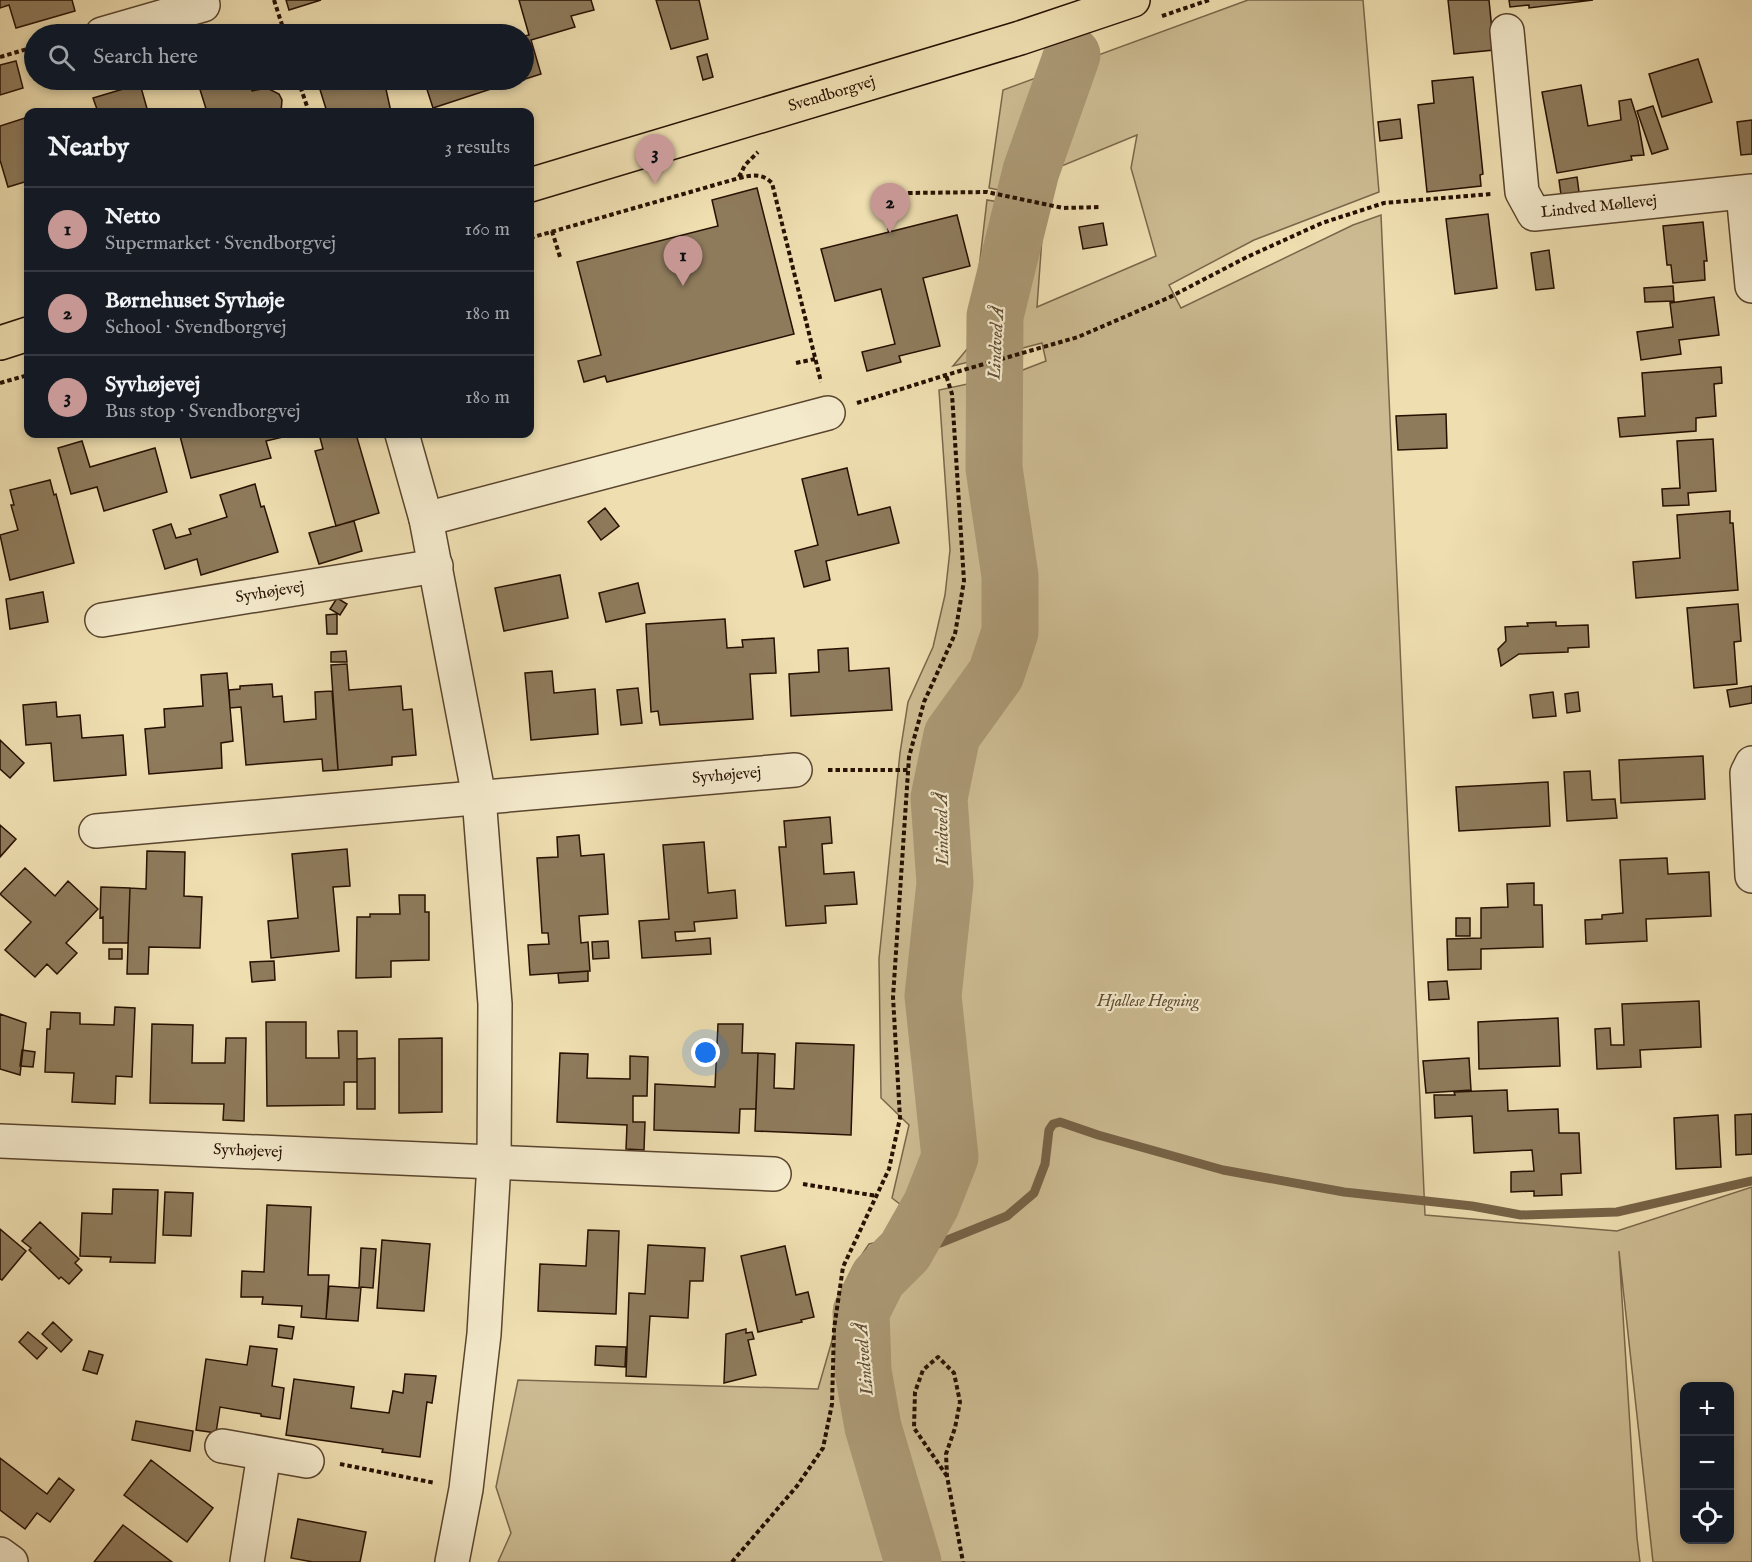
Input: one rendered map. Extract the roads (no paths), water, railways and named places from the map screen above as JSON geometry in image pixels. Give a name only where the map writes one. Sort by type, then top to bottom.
[{"type":"main road","name":"Svendborgvej","points":[[534,184],[1020,38],[1133,0]]},
{"type":"main road","points":[[0,343],[24,335]]},
{"type":"street","points":[[119,24],[140,11],[203,5]]},
{"type":"street","name":"Lindved Møllevej","points":[[1507,31],[1522,192],[1534,214],[1747,192],[1752,286]]},
{"type":"street","points":[[426,519],[828,412]]},
{"type":"street","points":[[403,438],[426,519],[436,566],[479,797],[495,1004],[494,1163],[484,1334],[466,1489],[452,1562]]},
{"type":"street","name":"Syvhøjevej","points":[[102,620],[436,566]]},
{"type":"street","points":[[1752,763],[1747,773],[1752,876]]},
{"type":"street","name":"Syvhøjevej","points":[[96,831],[795,771]]},
{"type":"street","name":"Syvhøjevej","points":[[0,1141],[774,1174]]},
{"type":"street","points":[[222,1446],[307,1461]]},
{"type":"street","points":[[247,1562],[264,1454]]},
{"type":"street","points":[[0,1554],[11,1562]]},
{"type":"waterway","name":"Lindved Å","points":[[913,1562],[873,1427],[863,1371],[861,1312],[878,1278],[905,1251],[931,1205],[950,1157],[933,996],[945,883],[939,798],[952,735],[996,674],[1010,632],[1010,576],[994,468],[995,316],[1031,171],[1072,55]]},
{"type":"waterway","points":[[905,1251],[940,1243],[1007,1216],[1034,1193],[1045,1164],[1049,1130],[1053,1124],[1060,1122],[1223,1170],[1344,1192],[1472,1206],[1521,1215],[1617,1212],[1752,1181]]},
{"type":"place","name":"Syvhøjevej","points":[[655,184]]},
{"type":"place","name":"Børnehuset Syvhøje","points":[[890,233]]},
{"type":"place","name":"Netto","points":[[683,286]]},
{"type":"park label","name":"Hjallese Hegning","points":[[1148,1002]]}]
